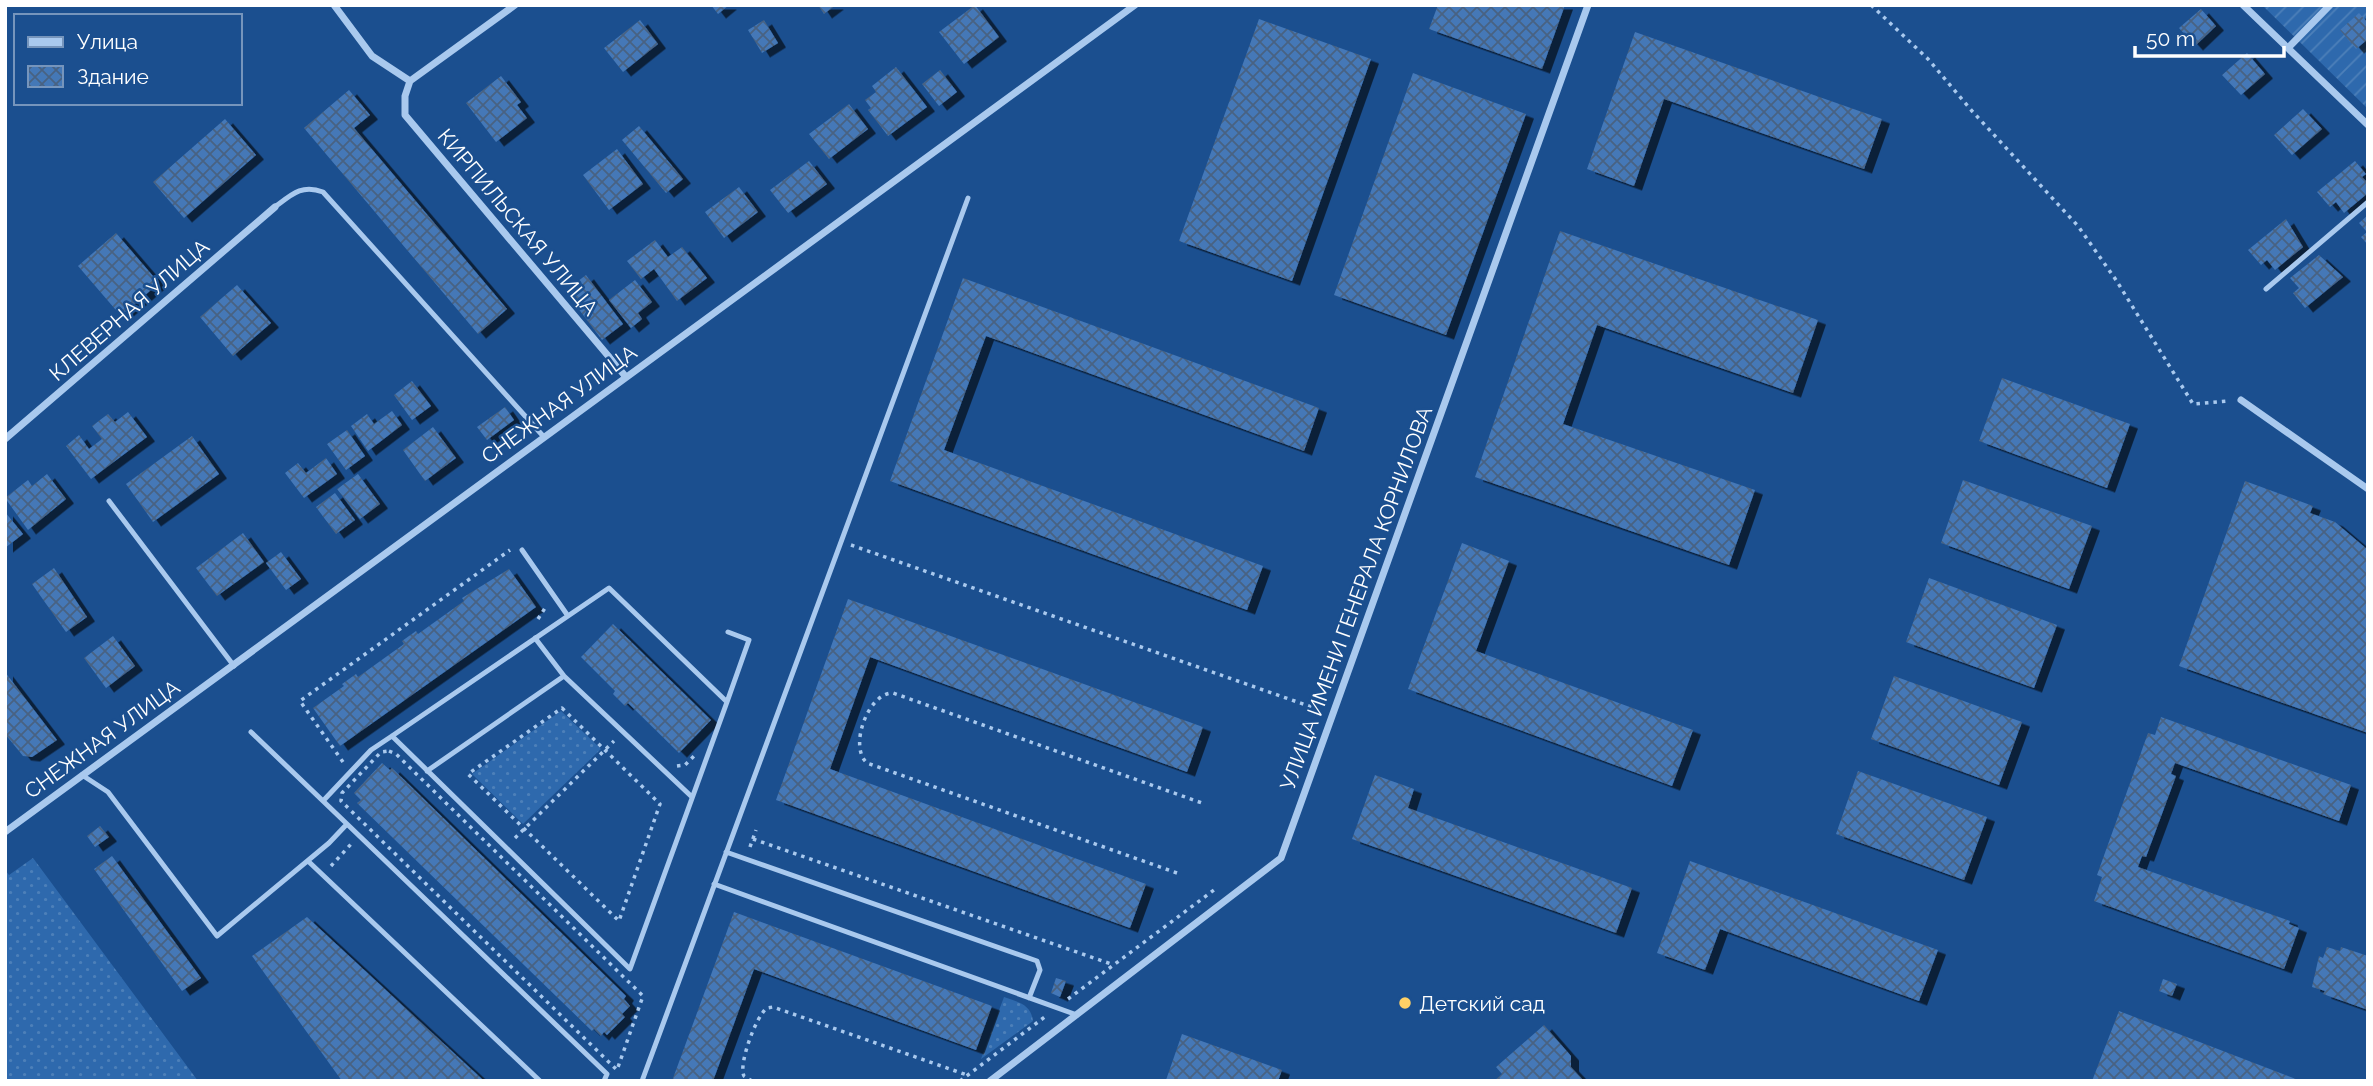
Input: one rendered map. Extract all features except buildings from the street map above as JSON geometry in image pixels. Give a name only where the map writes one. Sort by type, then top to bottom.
[{"type":"street","points":[[334,5],[372,56],[410,81],[515,5]]},
{"type":"street","name":"СНЕЖНАЯ УЛИЦА","points":[[5,832],[1135,5]]},
{"type":"street","name":"УЛИЦА ИМЕНИ ГЕНЕРАЛА КОРНИЛОВА","points":[[990,1081],[1281,858],[1588,5]]},
{"type":"street","points":[[2243,5],[2368,125]]},
{"type":"street","points":[[2288,48],[2330,5]]},
{"type":"street","name":"КИРПИЛЬСКАЯ УЛИЦА","points":[[410,81],[405,96],[405,114],[626,377]]},
{"type":"street","name":"КЛЕВЕРНАЯ УЛИЦА","points":[[5,439],[275,207]]},
{"type":"street","points":[[2241,400],[2368,489]]},
{"type":"lane","points":[[275,207],[296,190],[310,187],[323,192],[544,438]]},
{"type":"lane","points":[[642,1081],[839,541],[968,198]]},
{"type":"lane","points":[[2266,289],[2368,202]]},
{"type":"lane","points":[[109,501],[234,666]]},
{"type":"lane","points":[[522,550],[568,616]]},
{"type":"lane","points":[[323,801],[371,750],[609,588],[727,702]]},
{"type":"lane","points":[[392,736],[630,969],[749,640],[728,632]]},
{"type":"lane","points":[[536,638],[564,676],[692,797]]},
{"type":"lane","points":[[427,771],[564,676]]},
{"type":"lane","points":[[251,732],[607,1074],[604,1081]]},
{"type":"lane","points":[[82,775],[108,792],[216,936],[308,861],[347,824]]},
{"type":"lane","points":[[726,852],[1037,961],[1040,970],[1030,998]]},
{"type":"lane","points":[[308,861],[541,1081]]},
{"type":"lane","points":[[715,884],[1079,1015]]},
{"type":"path","points":[[1871,5],[1928,59],[2078,226],[2116,280],[2193,404],[2241,400]]},
{"type":"path","points":[[839,541],[1333,715]]},
{"type":"path","points":[[345,765],[300,701],[510,549],[517,559]]},
{"type":"path","points":[[529,626],[545,612],[544,597]]},
{"type":"path","points":[[1177,873],[867,763],[861,758],[858,742],[878,697],[893,693],[1202,803]]},
{"type":"path","points":[[562,708],[660,804],[619,921],[524,829],[468,774],[562,708]]},
{"type":"path","points":[[499,855],[623,732]]},
{"type":"path","points":[[670,763],[685,765],[701,749]]},
{"type":"path","points":[[389,751],[396,754],[499,855],[643,996],[617,1070],[341,801],[342,793],[381,752],[389,751]]},
{"type":"path","points":[[340,771],[354,755]]},
{"type":"path","points":[[323,875],[368,826]]},
{"type":"path","points":[[753,839],[1114,965]]},
{"type":"path","points":[[960,1081],[1218,887]]},
{"type":"path","points":[[752,1081],[744,1076],[741,1066],[759,1015],[767,1007],[967,1075]]},
{"type":"shaded area","points":[[2262,5],[2368,5],[2368,109]]},
{"type":"shaded area","points":[[561,711],[601,749],[523,824],[472,774]]},
{"type":"shaded area","points":[[33,858],[198,1081],[5,1081],[5,870],[9,875]]},
{"type":"shaded area","points":[[1004,997],[1027,1007],[1033,1021],[981,1059]]},
{"type":"place","name":"Детский сад","points":[[1405,1003]]}]
